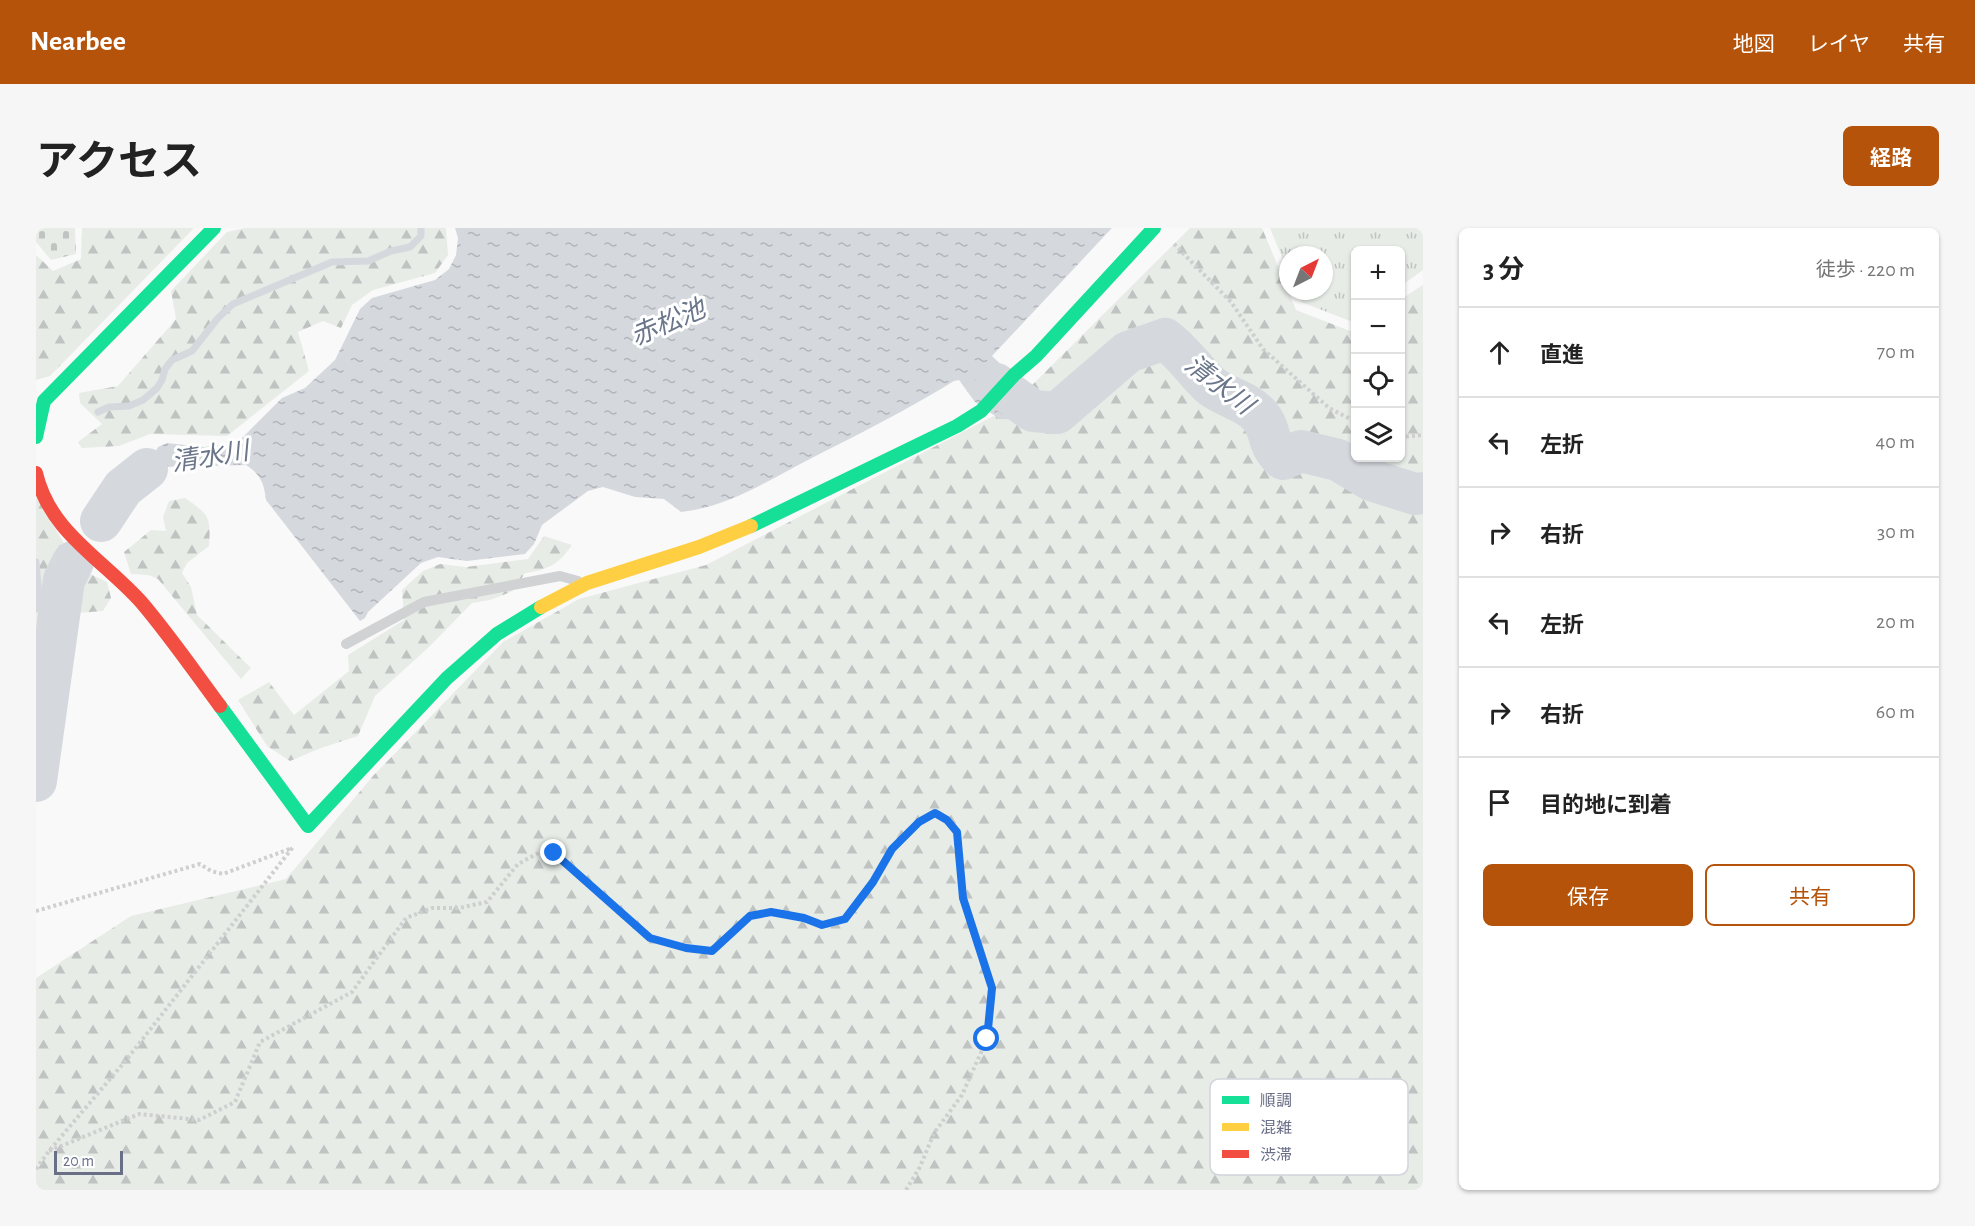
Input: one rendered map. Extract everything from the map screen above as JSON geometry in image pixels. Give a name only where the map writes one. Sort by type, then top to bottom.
[{"type":"street","points":[[36,437],[44,401],[214,228]]},
{"type":"street","points":[[36,473],[45,502],[56,519],[116,575],[156,618],[308,826],[470,656],[527,614],[587,583],[750,527],[957,426],[981,411],[1014,375],[1036,356],[1155,228]]},
{"type":"lane","points":[[346,644],[424,602],[434,599],[560,576],[587,583]]},
{"type":"path","points":[[1166,236],[1231,302],[1263,349],[1329,408],[1351,419]]},
{"type":"path","points":[[1405,437],[1423,435]]},
{"type":"path","points":[[49,1151],[139,1114],[199,1120],[235,1102],[260,1042],[352,992],[406,918],[432,908],[459,908],[487,902],[518,864],[542,850],[554,853],[650,938],[686,948],[712,951],[750,916],[771,912],[804,918],[822,925],[845,919],[873,882],[892,849],[919,822],[935,813],[947,820],[957,832],[963,898],[992,988],[987,1039],[962,1095],[934,1133],[920,1167],[906,1190]]},
{"type":"path","points":[[36,911],[200,864],[211,871],[223,874],[293,848],[127,1059],[36,1169]]},
{"type":"green space","points":[[36,228],[75,228],[76,254],[51,260],[36,242]]},
{"type":"green space","points":[[82,228],[194,228],[50,376],[36,380],[36,255],[53,271],[81,259]]},
{"type":"green space","points":[[245,228],[446,228],[448,255],[435,273],[373,290],[352,305],[341,328],[323,321],[298,332],[309,371],[227,436],[150,434],[119,446],[82,448],[78,442],[102,424],[80,403],[79,393],[118,386],[176,319],[171,291],[227,232]]},
{"type":"green space","points":[[1190,228],[1262,228],[1279,269],[1279,300],[1292,300],[1296,310],[1351,330],[1351,462],[1405,462],[1405,296],[1423,285],[1423,1190],[36,1190],[36,978],[131,916],[286,879],[373,776],[503,642],[579,599],[706,565],[1009,408]]},
{"type":"green space","points":[[1270,228],[1423,228],[1423,270],[1405,283],[1405,246],[1351,246],[1350,321],[1300,300],[1333,300],[1333,246],[1279,246],[1279,250]]},
{"type":"green space","points":[[36,496],[71,555],[67,563],[107,582],[111,598],[103,611],[53,615],[36,740]]},
{"type":"green space","points":[[185,498],[207,517],[210,536],[209,546],[187,563],[182,573],[191,587],[197,615],[251,668],[241,679],[158,579],[148,575],[131,574],[124,552],[151,530],[166,531],[163,517],[169,501]]},
{"type":"green space","points":[[544,536],[572,545],[552,565],[525,573],[513,591],[490,600],[472,603],[429,647],[375,696],[358,736],[290,761],[267,746],[238,700],[269,682],[294,715],[349,671],[348,655],[404,620],[402,590],[423,571],[440,564],[466,567],[528,559]]},
{"type":"water","name":"赤松池","points":[[455,228],[1112,228],[992,356],[1044,405],[1045,421],[1031,417],[1019,421],[998,418],[975,402],[959,380],[954,381],[762,484],[715,505],[681,512],[664,499],[635,497],[603,487],[588,491],[542,525],[534,544],[525,554],[467,561],[438,557],[421,563],[360,621],[266,500],[261,480],[246,465],[163,467],[125,496],[113,514],[103,507],[112,492],[125,478],[151,460],[158,447],[167,443],[204,447],[237,443],[282,398],[305,388],[335,360],[360,309],[372,298],[435,280],[449,269],[456,255],[458,238]]},
{"type":"waterway","points":[[98,412],[109,407],[129,406],[143,400],[157,388],[165,369],[172,360],[192,351],[218,318],[233,304],[332,262],[368,261],[391,251],[410,247],[421,236],[421,228]]},
{"type":"waterway","name":"清水川","points":[[996,384],[1033,411],[1057,413],[1128,352],[1165,339],[1211,386],[1248,406],[1259,415],[1266,426],[1274,448],[1283,459],[1301,451],[1338,460],[1371,480],[1415,494],[1423,493]]},
{"type":"waterway","name":"清水川","points":[[101,521],[123,488],[147,469]]},
{"type":"waterway","points":[[36,562],[39,597],[36,609]]},
{"type":"waterway","name":"清水川","points":[[36,781],[64,580],[73,562]]},
{"type":"traffic: fast","points":[[36,437],[44,401],[214,228]]},
{"type":"traffic: fast","points":[[751,526],[957,426],[981,411],[1014,375],[1036,356],[1154,228]]},
{"type":"traffic: fast","points":[[220,706],[308,826],[447,678],[497,634],[541,607]]},
{"type":"traffic: slow","points":[[541,607],[587,583],[699,547],[751,526]]},
{"type":"traffic: jam","points":[[36,473],[43,494],[65,529],[142,603],[220,706]]},
{"type":"route","points":[[554,853],[650,938],[686,948],[712,951],[750,916],[771,912],[804,918],[822,925],[845,919],[873,882],[892,849],[919,822],[935,813],[947,820],[957,832],[963,898],[992,988],[987,1039]]}]
